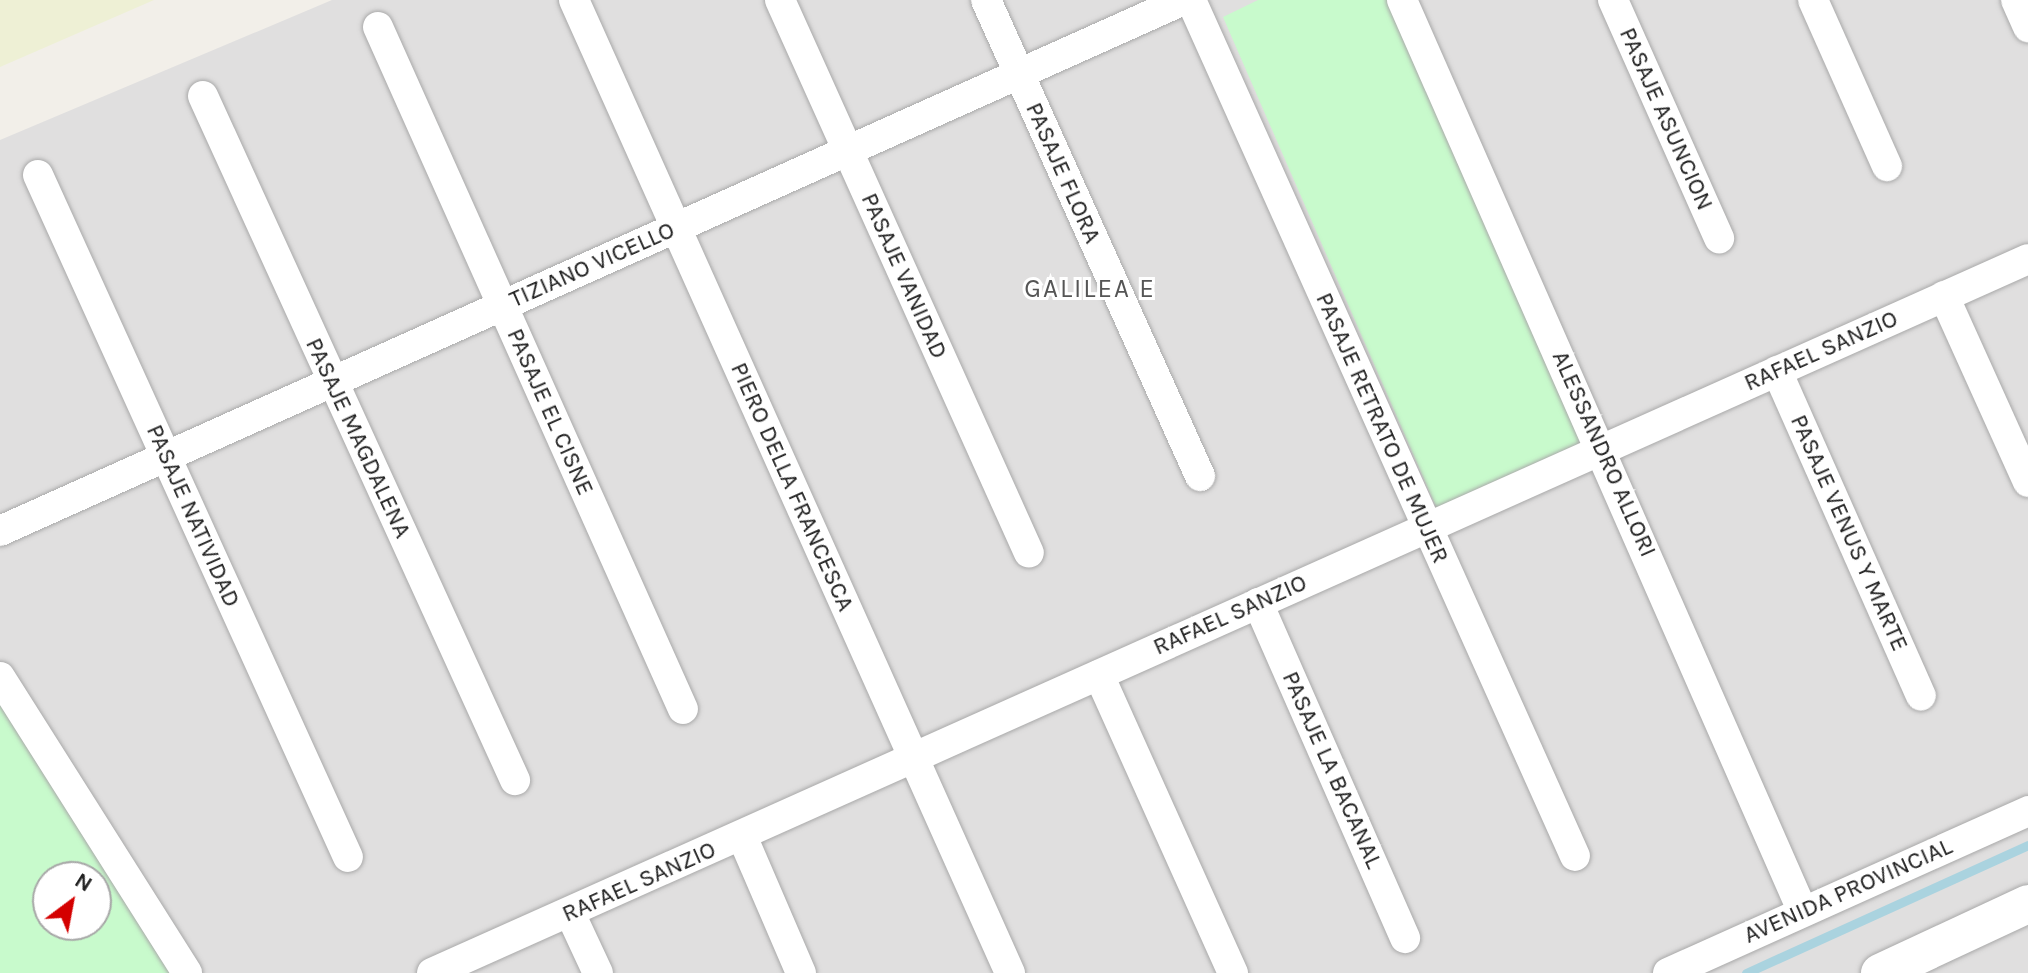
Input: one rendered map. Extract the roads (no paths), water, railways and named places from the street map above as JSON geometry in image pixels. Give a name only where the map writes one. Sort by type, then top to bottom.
[{"type":"street","name":"PIERO DELLA FRANCESCA","points":[[574,0],[1010,973]]},
{"type":"street","name":"PASAJE VANIDAD","points":[[780,0],[1029,553]]},
{"type":"street","name":"PASAJE FLORA","points":[[986,0],[1200,476]]},
{"type":"street","name":"TIZIANO VICELLO","points":[[0,531],[1184,0]]},
{"type":"street","name":"PASAJE RETRATO DE MUJER","points":[[1191,0],[1575,856]]},
{"type":"street","name":"ALESSANDRO ALLORI","points":[[1402,0],[1603,449],[1802,910]]},
{"type":"street","name":"PASAJE ASUNCION","points":[[1613,0],[1719,238]]},
{"type":"street","points":[[1813,0],[1887,166]]},
{"type":"street","points":[[2016,0],[2028,27]]},
{"type":"street","name":"PASAJE EL CISNE","points":[[378,27],[683,709]]},
{"type":"street","name":"PASAJE MAGDALENA","points":[[203,96],[515,780]]},
{"type":"street","name":"PASAJE NATIVIDAD","points":[[38,175],[348,857]]},
{"type":"street","name":"RAFAEL SANZIO","points":[[432,973],[2028,259]]},
{"type":"street","points":[[1944,296],[2028,482]]},
{"type":"street","name":"PASAJE VENUS Y MARTE","points":[[1777,371],[1921,696]]},
{"type":"street","name":"PASAJE LA BACANAL","points":[[1258,603],[1405,938]]},
{"type":"street","points":[[1099,675],[1233,973]]},
{"type":"street","points":[[0,677],[187,973]]},
{"type":"street","name":"AVENIDA PROVINCIAL","points":[[1668,973],[1802,910],[2028,811]]},
{"type":"street","points":[[742,836],[801,973]]},
{"type":"street","points":[[1880,973],[2028,904]]},
{"type":"street","points":[[570,913],[598,973]]},
{"type":"waterway","points":[[1746,973],[2028,845]]},
{"type":"district","name":"GALILEA E","points":[[1090,289]]}]
